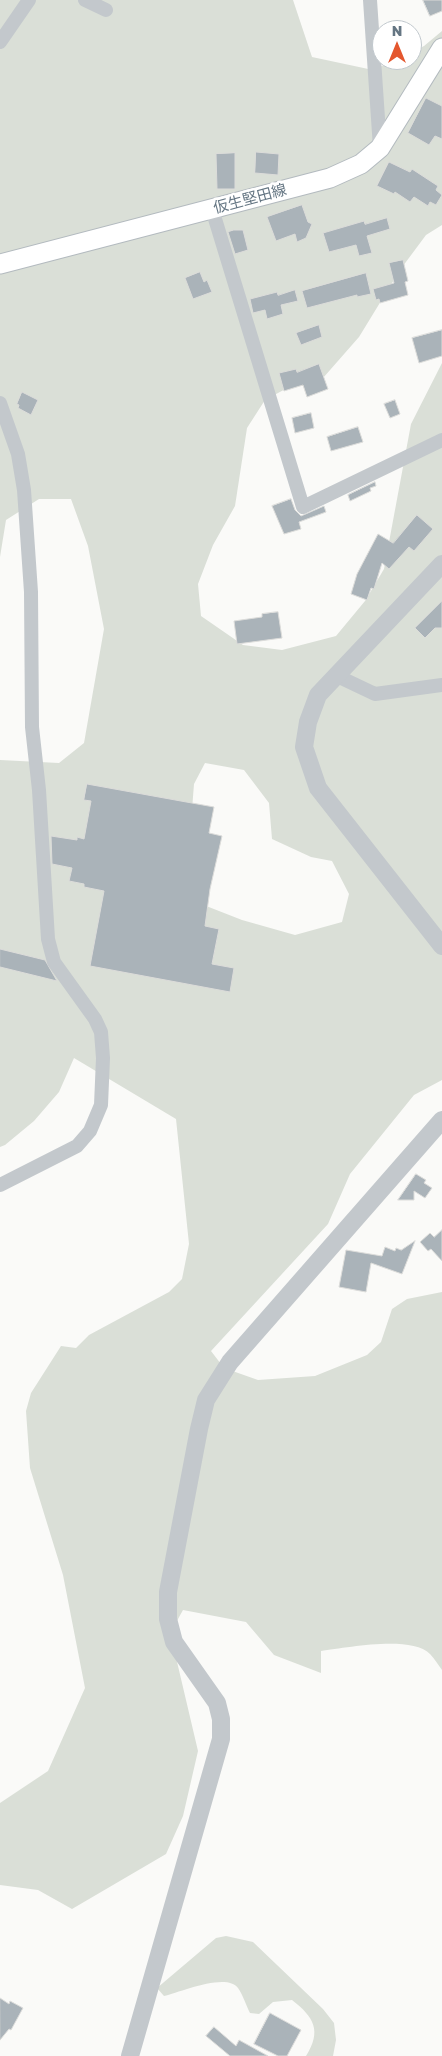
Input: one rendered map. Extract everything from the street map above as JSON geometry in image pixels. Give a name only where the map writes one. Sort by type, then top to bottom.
[{"type":"main road","name":"仮生堅田線","points":[[0,264],[330,178],[361,164],[380,148],[442,48]]},
{"type":"street","points":[[0,42],[29,0]]},
{"type":"street","points":[[84,0],[106,10]]},
{"type":"street","points":[[370,0],[380,148]]},
{"type":"street","points":[[212,209],[303,508],[442,440]]},
{"type":"street","points":[[0,404],[18,454],[24,490],[31,592],[32,728],[39,790],[48,939],[54,962],[95,1020],[101,1032],[103,1058],[101,1105],[90,1131],[76,1146],[0,1185]]},
{"type":"street","points":[[442,564],[318,695],[308,722],[304,747],[318,788],[442,946]]},
{"type":"street","points":[[336,675],[375,694],[442,685]]},
{"type":"street","points":[[130,2056],[221,1739],[221,1719],[217,1703],[174,1642],[168,1619],[168,1592],[206,1400],[230,1362],[442,1120]]},
{"type":"shaded area","points":[[0,0],[293,0],[312,57],[372,70],[422,70],[422,47],[442,31],[442,225],[426,235],[400,270],[359,337],[316,386],[291,386],[265,400],[247,428],[235,506],[213,545],[198,584],[201,616],[243,645],[282,650],[336,636],[365,601],[384,569],[411,424],[442,363],[442,1080],[414,1095],[350,1174],[328,1224],[211,1351],[224,1368],[258,1380],[315,1376],[367,1355],[381,1342],[392,1309],[407,1299],[442,1292],[442,1670],[430,1654],[421,1648],[408,1645],[378,1644],[321,1651],[321,1673],[274,1655],[246,1622],[183,1610],[173,1628],[174,1649],[198,1751],[183,1816],[166,1854],[72,1909],[38,1890],[0,1885],[0,1803],[48,1771],[85,1688],[63,1575],[30,1468],[26,1411],[31,1393],[61,1346],[76,1348],[89,1335],[169,1292],[182,1279],[189,1244],[176,1119],[74,1058],[59,1092],[34,1121],[0,1147],[0,760],[59,763],[84,743],[104,629],[88,546],[71,499],[39,499],[6,520],[0,557]],"holes":[[[205,763],[244,770],[269,803],[272,839],[311,857],[332,861],[349,894],[342,922],[295,935],[242,920],[196,902],[189,848],[194,784]]]},
{"type":"shaded area","points":[[226,1936],[253,1942],[323,2009],[334,2023],[336,2040],[333,2056],[306,2056],[314,2039],[313,2025],[306,2012],[292,2000],[273,2002],[259,2014],[250,2013],[240,1991],[232,1984],[214,1982],[164,1996],[157,1988],[216,1938]]},
{"type":"building","points":[[423,0],[442,0],[442,11],[430,16]]},
{"type":"building","points":[[426,98],[442,106],[442,139],[435,136],[429,145],[408,133]]},
{"type":"building","points":[[256,152],[279,154],[278,175],[255,173]]},
{"type":"building","points":[[235,153],[235,189],[217,189],[216,154]]},
{"type":"building","points":[[389,162],[410,172],[412,169],[438,186],[436,190],[442,195],[436,205],[430,202],[428,206],[414,197],[410,202],[395,192],[394,194],[377,186]]},
{"type":"building","points":[[302,205],[308,222],[312,224],[306,238],[297,242],[295,234],[276,241],[267,217]]},
{"type":"building","points":[[387,218],[390,229],[367,236],[372,253],[359,256],[356,245],[329,252],[323,233],[364,221],[365,224]]},
{"type":"building","points":[[243,230],[248,250],[235,254],[228,232]]},
{"type":"building","points":[[403,260],[408,281],[405,282],[408,295],[380,303],[379,299],[376,300],[373,289],[394,283],[389,263]]},
{"type":"building","points":[[200,272],[204,282],[207,280],[212,292],[193,299],[185,278]]},
{"type":"building","points":[[366,273],[371,294],[357,297],[357,295],[307,308],[302,291]]},
{"type":"building","points":[[295,290],[298,301],[281,305],[283,314],[267,319],[265,310],[253,313],[250,299],[277,292],[278,295]]},
{"type":"building","points":[[319,325],[322,337],[301,345],[296,333]]},
{"type":"building","points":[[442,330],[442,356],[419,363],[412,338]]},
{"type":"building","points":[[319,364],[328,389],[307,397],[303,385],[284,391],[279,373],[296,369],[297,372]]},
{"type":"building","points":[[22,392],[38,400],[31,415],[18,408],[19,405],[17,404]]},
{"type":"building","points":[[395,400],[400,414],[390,418],[384,404]]},
{"type":"building","points":[[311,413],[314,428],[295,433],[292,418]]},
{"type":"building","points":[[358,427],[363,442],[331,451],[327,437]]},
{"type":"building","points":[[375,482],[376,486],[370,488],[371,491],[350,501],[348,495]]},
{"type":"building","points":[[291,499],[295,510],[301,516],[324,506],[326,512],[299,522],[301,529],[284,534],[272,506]]},
{"type":"building","points":[[417,515],[433,529],[414,551],[409,547],[389,569],[382,563],[374,589],[371,588],[367,600],[351,594],[357,574],[378,534],[393,543]]},
{"type":"building","points":[[442,601],[442,628],[435,628],[425,638],[415,628]]},
{"type":"building","points":[[278,612],[282,638],[237,644],[234,621],[262,617],[262,614]]},
{"type":"building","points":[[87,784],[214,807],[209,833],[222,836],[210,889],[205,926],[219,929],[212,964],[234,968],[230,992],[90,966],[104,891],[84,887],[84,884],[69,881],[72,868],[52,864],[51,836],[77,840],[77,837],[84,839],[91,801],[84,800]]},
{"type":"building","points":[[0,949],[45,960],[57,981],[0,967]]},
{"type":"building","points":[[416,1174],[426,1180],[424,1183],[432,1188],[425,1198],[414,1191],[414,1200],[398,1200]]},
{"type":"building","points":[[442,1230],[442,1261],[431,1249],[428,1251],[420,1242],[430,1233],[434,1237]]},
{"type":"building","points":[[415,1241],[402,1274],[371,1263],[366,1292],[339,1287],[346,1250],[382,1256],[385,1247],[395,1251],[396,1248],[401,1250]]},
{"type":"building","points":[[0,1998],[9,2004],[10,2001],[23,2008],[11,2030],[9,2029],[0,2040]]},
{"type":"building","points":[[270,2013],[301,2030],[287,2056],[278,2056],[254,2044]]},
{"type":"building","points":[[214,2027],[236,2046],[239,2040],[268,2056],[230,2056],[206,2036]]}]
